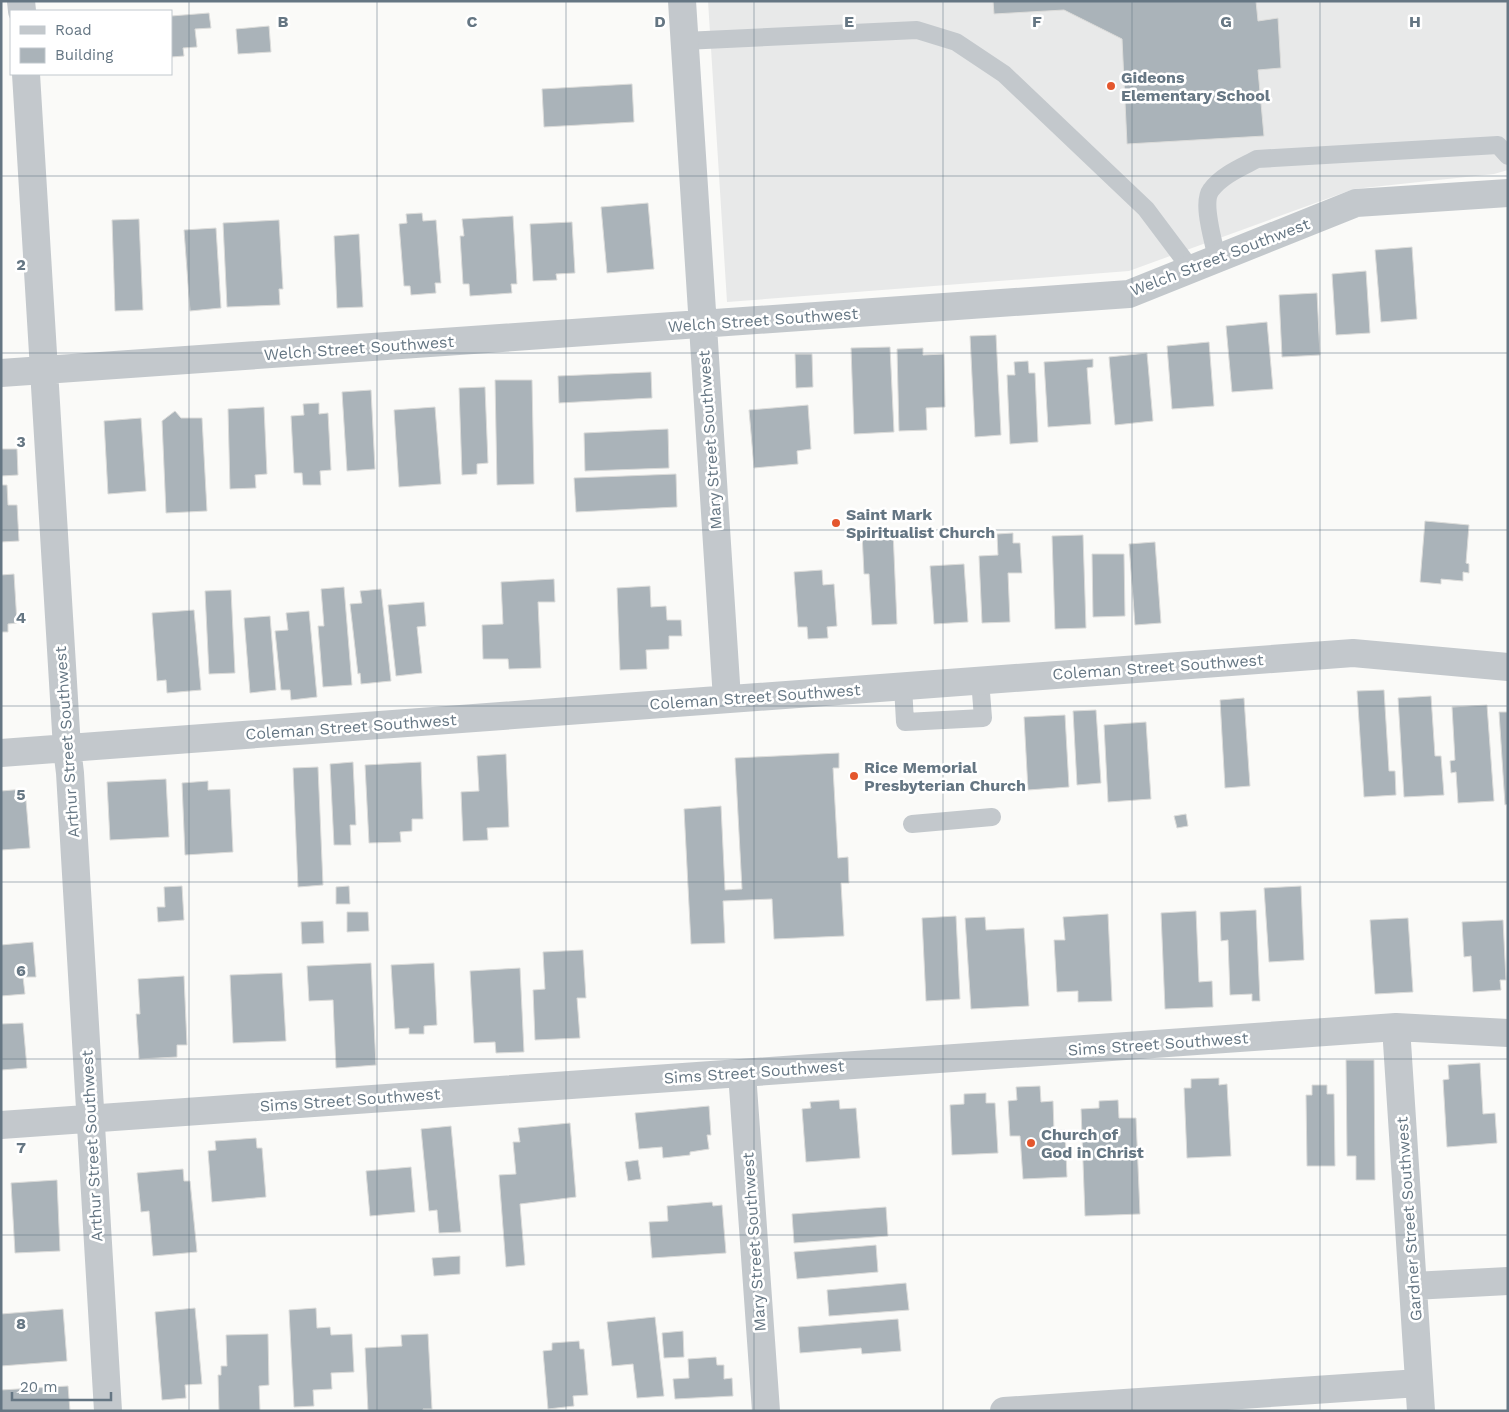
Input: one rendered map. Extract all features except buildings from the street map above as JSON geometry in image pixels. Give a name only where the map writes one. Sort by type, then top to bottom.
[{"type":"street","name":"Mary Street Southwest","points":[[682,1],[727,699]]},
{"type":"street","name":"Arthur Street Southwest","points":[[26,75],[108,1411]]},
{"type":"street","name":"Welch Street Southwest","points":[[1,373],[1129,294],[1356,203],[1508,193]]},
{"type":"street","name":"Coleman Street Southwest","points":[[1,753],[1353,653],[1508,667]]},
{"type":"street","name":"Sims Street Southwest","points":[[1,1125],[1396,1027],[1508,1033]]},
{"type":"street","name":"Gardner Street Southwest","points":[[1396,1027],[1421,1411]]},
{"type":"street","name":"Mary Street Southwest","points":[[742,1073],[766,1411]]},
{"type":"street","points":[[1413,1286],[1508,1281]]},
{"type":"street","points":[[1004,1411],[1419,1383]]},
{"type":"lane","points":[[684,41],[917,30],[956,42],[1004,74],[1140,202],[1191,269]]},
{"type":"lane","points":[[1217,259],[1206,205],[1210,190],[1229,174],[1257,159],[1498,145],[1508,156]]},
{"type":"lane","points":[[903,686],[905,722],[983,718],[980,680]]},
{"type":"lane","points":[[912,824],[992,817]]},
{"type":"shaded area","name":"Gideons Elementary School","points":[[708,1],[1508,1],[1508,170],[1494,174],[1354,189],[1129,271],[727,302]]},
{"type":"place","name":"Gideons Elementary School","points":[[1111,86]]},
{"type":"place","name":"Saint Mark Spiritualist Church","points":[[836,523]]},
{"type":"place","name":"Rice Memorial Presbyterian Church","points":[[854,776]]},
{"type":"place","name":"Church of God in Christ","points":[[1031,1143]]}]
